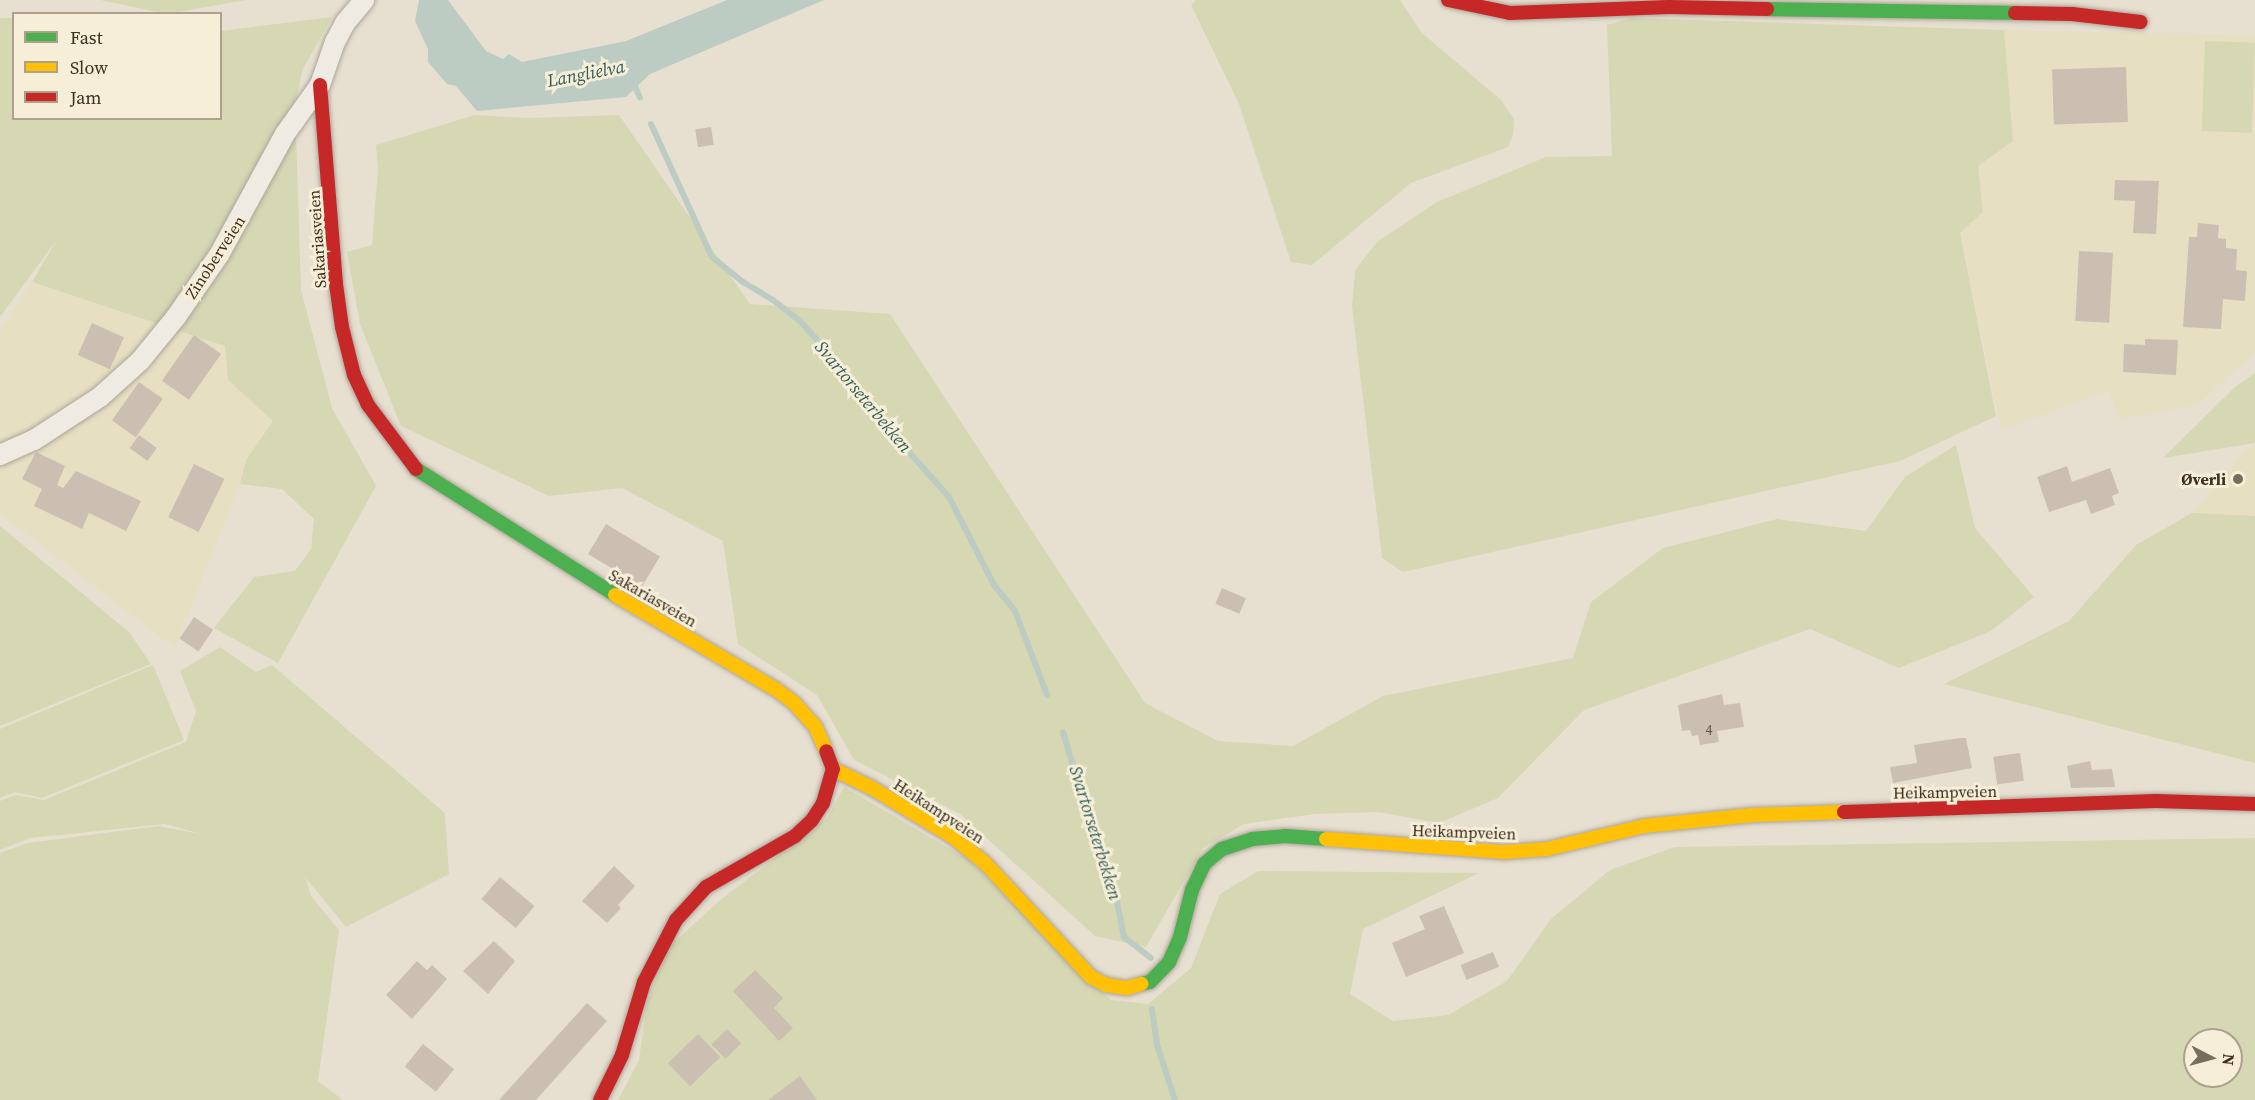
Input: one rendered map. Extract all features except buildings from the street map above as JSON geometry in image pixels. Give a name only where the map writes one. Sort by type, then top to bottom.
[{"type":"street","name":"Zinoberveien","points":[[0,455],[34,440],[84,410],[120,381],[140,361],[176,317],[219,255],[285,134],[320,85],[335,42],[345,23],[364,0]]},
{"type":"street","points":[[1448,0],[1510,13],[1680,7],[2072,14],[2141,22]]},
{"type":"street","name":"Sakariasveien","points":[[320,85],[336,284],[342,327],[354,375],[368,405],[412,466],[572,570],[777,690],[794,703],[815,726],[833,769]]},
{"type":"street","points":[[600,1100],[608,1089],[622,1054],[644,982],[676,920],[706,887],[795,836],[812,820],[823,803],[833,769]]},
{"type":"street","name":"Heikampveien","points":[[833,769],[872,788],[952,836],[985,863],[1091,977],[1107,985],[1127,988],[1150,982],[1169,962],[1180,937],[1192,890],[1204,864],[1222,849],[1252,839],[1285,836],[1504,852],[1547,849],[1644,826],[1752,815],[2156,801],[2255,804]]},
{"type":"shaded area","points":[[2004,30],[2255,35],[2255,352],[2197,405],[2120,419],[2108,391],[2001,430],[1960,233],[1983,212],[1978,166],[2013,141]]},
{"type":"shaded area","points":[[32,282],[225,346],[228,380],[276,419],[246,460],[240,484],[175,648],[0,514],[0,333]]},
{"type":"shaded area","name":"Øverli","points":[[2255,443],[2255,516],[2192,513],[2250,446]]},
{"type":"green space","points":[[100,0],[246,0],[178,12],[157,12]]},
{"type":"green space","points":[[1196,0],[1400,0],[1422,33],[1501,100],[1514,119],[1513,134],[1508,147],[1411,183],[1312,265],[1291,262],[1239,104],[1191,5]]},
{"type":"green space","points":[[332,17],[303,69],[295,103],[301,290],[332,408],[376,486],[278,663],[214,628],[254,577],[295,571],[311,549],[314,519],[282,489],[240,484],[246,460],[273,421],[228,380],[225,346],[32,282],[58,238],[0,317],[0,18],[12,18],[12,120],[222,120],[222,31]]},
{"type":"green space","points":[[1632,18],[2004,30],[2013,141],[1978,166],[1983,212],[1960,233],[1996,416],[1900,461],[1403,572],[1382,558],[1352,306],[1355,270],[1378,241],[1437,202],[1546,157],[1612,156],[1607,25]]},
{"type":"green space","points":[[2205,41],[2255,43],[2252,133],[2202,131]]},
{"type":"green space","points":[[475,115],[529,118],[619,115],[750,304],[890,314],[1145,703],[1218,741],[1293,746],[1383,696],[1573,658],[1591,602],[1663,548],[1777,519],[1866,531],[1905,477],[1956,445],[1975,528],[2034,597],[1991,631],[1899,668],[1810,629],[1584,710],[1498,798],[1439,823],[1378,812],[1315,814],[1244,824],[1203,848],[1146,947],[1095,936],[960,814],[854,760],[817,695],[738,644],[723,541],[622,488],[549,496],[401,426],[360,324],[347,252],[372,245],[378,169],[376,145]]},
{"type":"green space","points":[[2255,373],[2255,443],[2163,458],[2235,387]]},
{"type":"green space","points":[[2192,513],[2255,516],[2255,763],[1944,684],[2069,621],[2136,545]]},
{"type":"green space","points":[[0,526],[129,632],[151,664],[0,726]]},
{"type":"green space","points":[[220,647],[256,672],[272,665],[445,813],[449,874],[346,927],[305,877],[311,896],[339,930],[318,1081],[343,1100],[0,1100],[0,853],[28,843],[158,826],[201,834],[165,824],[30,838],[0,850],[0,801],[15,795],[44,800],[186,742],[196,711],[180,671]]},
{"type":"green space","points":[[153,665],[184,740],[42,798],[15,792],[0,798],[0,729]]},
{"type":"green space","points":[[844,787],[969,860],[1111,1000],[1148,1004],[1191,968],[1220,894],[1258,871],[1479,873],[1363,929],[1350,994],[1393,1021],[1448,1015],[1507,981],[1551,919],[1610,870],[1675,847],[2255,838],[2255,1100],[618,1100],[639,1060],[647,1002],[670,946],[719,901],[827,818]]},
{"type":"water","name":"Langlielva","points":[[419,0],[448,0],[486,51],[503,59],[509,54],[522,62],[626,41],[727,0],[824,0],[650,74],[626,97],[477,111],[456,86],[447,84],[428,62],[428,49],[415,21]]},
{"type":"waterway","name":"Svartorseterbekken","points":[[633,82],[640,98]]},
{"type":"waterway","name":"Svartorseterbekken","points":[[651,124],[712,257],[743,282],[773,300],[799,320],[831,355],[854,390],[949,497],[994,585],[1015,611],[1047,695]]},
{"type":"waterway","name":"Svartorseterbekken","points":[[1063,732],[1112,877],[1124,937],[1151,958]]},
{"type":"waterway","name":"Svartorseterbekken","points":[[1152,1009],[1157,1045],[1175,1100]]},
{"type":"traffic: fast","points":[[1767,9],[2015,13]]},
{"type":"traffic: fast","points":[[416,469],[615,595]]},
{"type":"traffic: fast","points":[[1141,984],[1150,982],[1169,962],[1180,937],[1192,890],[1204,864],[1222,849],[1252,839],[1285,836],[1326,839]]},
{"type":"traffic: slow","points":[[615,595],[777,690],[794,703],[815,726],[826,751]]},
{"type":"traffic: slow","points":[[833,769],[872,788],[952,836],[985,863],[1091,977],[1107,985],[1127,988],[1141,984]]},
{"type":"traffic: slow","points":[[1326,839],[1505,852],[1547,849],[1644,826],[1752,815],[1844,812]]},
{"type":"traffic: jam","points":[[1448,0],[1510,13],[1669,7],[1767,9]]},
{"type":"traffic: jam","points":[[2015,13],[2072,14],[2141,22]]},
{"type":"traffic: jam","points":[[320,85],[336,284],[342,327],[354,375],[368,405],[416,469]]},
{"type":"traffic: jam","points":[[600,1100],[622,1055],[644,982],[676,920],[706,887],[795,836],[812,820],[823,803],[833,769],[826,751]]},
{"type":"traffic: jam","points":[[1844,812],[2156,801],[2255,804]]},
{"type":"place","name":"Øverli","points":[[2238,479]]}]
